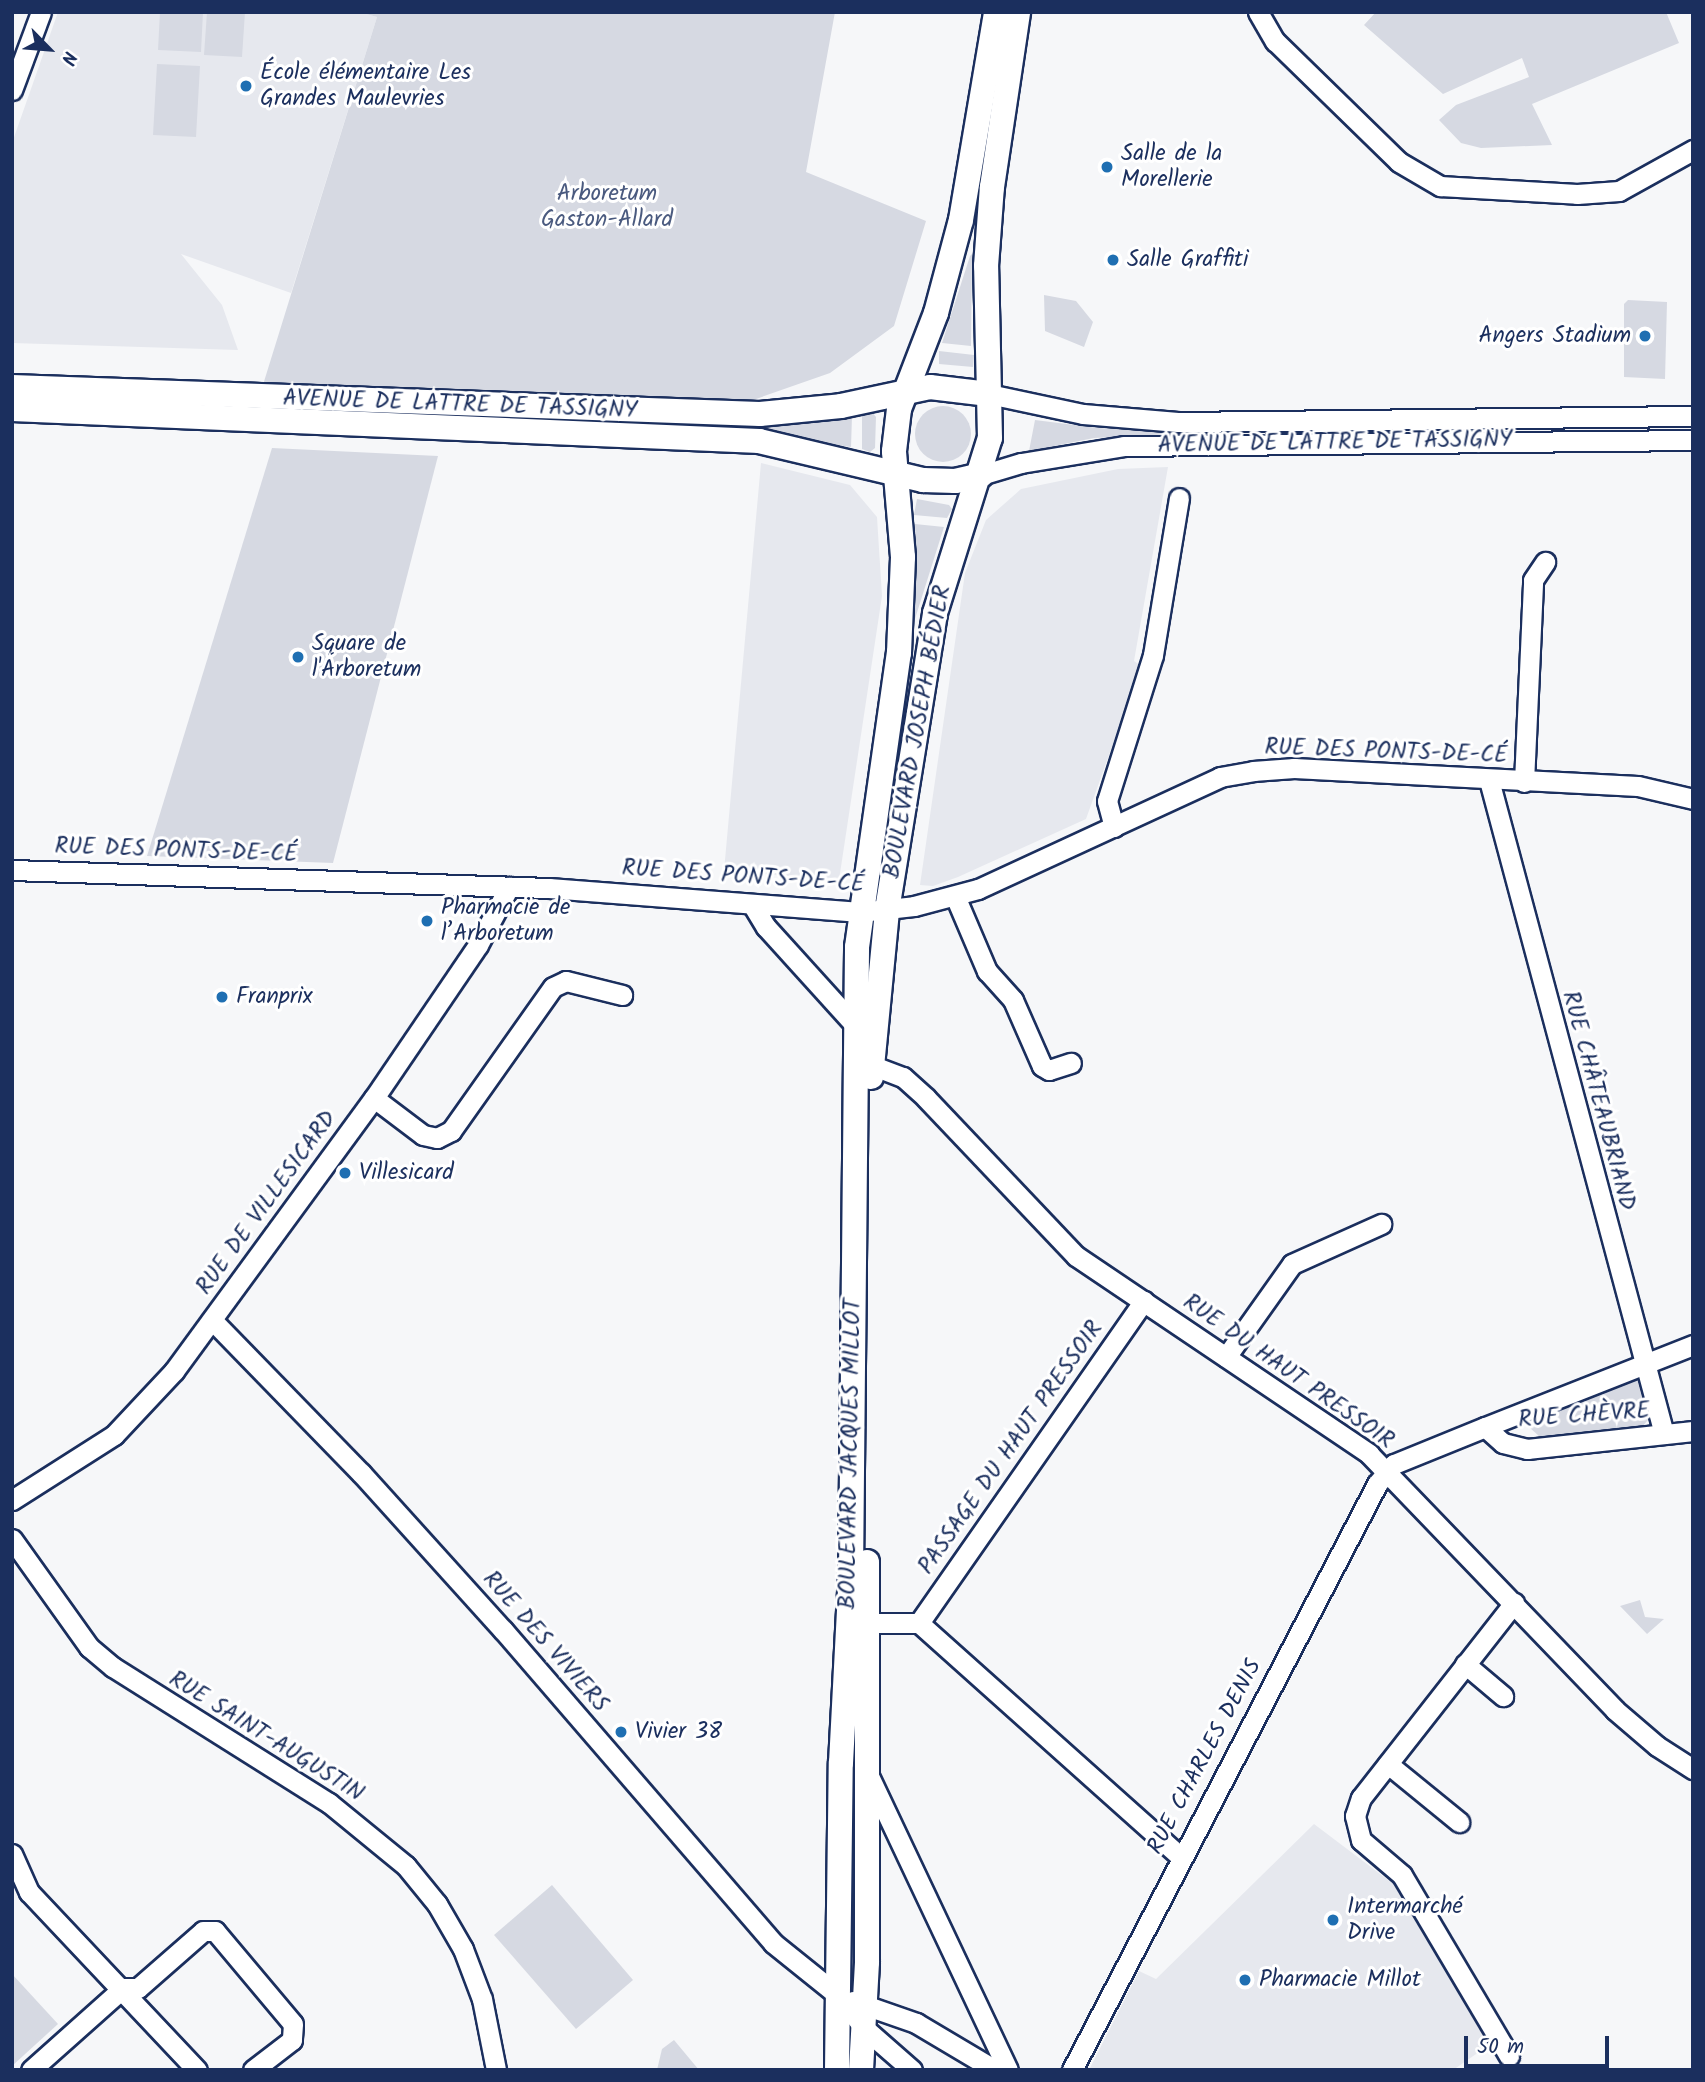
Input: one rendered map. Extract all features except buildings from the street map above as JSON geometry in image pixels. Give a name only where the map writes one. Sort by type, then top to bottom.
[{"type":"main road","points":[[996,12],[961,220],[936,313],[906,390],[896,430],[897,473],[934,481],[981,475],[990,438],[986,266],[992,187],[1018,12]]},
{"type":"main road","name":"AVENUE DE LATTRE DE TASSIGNY","points":[[12,387],[760,414],[841,405],[906,390]]},
{"type":"main road","points":[[906,390],[952,387],[989,394]]},
{"type":"main road","name":"AVENUE DE LATTRE DE TASSIGNY","points":[[12,408],[759,441],[897,473]]},
{"type":"main road","name":"BOULEVARD JOSEPH BÉDIER","points":[[860,912],[899,653],[903,557],[897,473]]},
{"type":"main road","name":"BOULEVARD JOSEPH BÉDIER","points":[[887,911],[935,613],[981,475]]},
{"type":"main road","name":"BOULEVARD JACQUES MILLOT","points":[[861,2070],[865,2016],[869,1776],[867,1623],[871,1065],[887,911]]},
{"type":"main road","name":"BOULEVARD JACQUES MILLOT","points":[[837,2070],[841,1763],[851,1575],[855,1025],[860,912]]},
{"type":"street","points":[[12,90],[41,12]]},
{"type":"street","points":[[1258,12],[1275,41],[1392,155],[1416,176],[1440,186],[1587,194],[1619,191],[1693,150]]},
{"type":"street","name":"AVENUE DE LATTRE DE TASSIGNY","points":[[989,394],[1083,414],[1178,422],[1693,416]]},
{"type":"street","name":"AVENUE DE LATTRE DE TASSIGNY","points":[[981,475],[1033,461],[1124,446],[1693,440]]},
{"type":"street","points":[[1114,827],[1107,801],[1153,655],[1179,498]]},
{"type":"street","points":[[1524,782],[1533,580],[1545,562]]},
{"type":"street","name":"RUE DES PONTS-DE-CÉ","points":[[12,870],[509,887],[860,912],[887,911],[955,896],[1114,827],[1220,777],[1253,771],[1294,768],[1638,786],[1693,799]]},
{"type":"street","name":"RUE CHÂTEAUBRIAND","points":[[1489,780],[1664,1434]]},
{"type":"street","name":"RUE DE VILLESICARD","points":[[12,1500],[133,1418],[212,1320],[374,1098],[478,945],[509,887]]},
{"type":"street","points":[[955,896],[987,971],[1013,1000],[1042,1066],[1049,1070],[1071,1063]]},
{"type":"street","points":[[752,904],[766,927],[855,1025]]},
{"type":"street","points":[[374,1098],[423,1135],[438,1138],[451,1131],[553,987],[566,981],[622,995]]},
{"type":"street","name":"RUE DU HAUT PRESSOIR","points":[[871,1065],[903,1077],[926,1098],[1076,1256],[1226,1357],[1388,1472],[1615,1710],[1685,1764]]},
{"type":"street","points":[[1226,1357],[1292,1264],[1381,1224]]},
{"type":"street","name":"PASSAGE DU HAUT PRESSOIR","points":[[919,1623],[1144,1301]]},
{"type":"street","name":"RUE DES VIVIERS","points":[[212,1320],[361,1473],[503,1630],[773,1943],[839,1996]]},
{"type":"street","name":"RUE CHÈVRE","points":[[1388,1472],[1416,1452],[1693,1345]]},
{"type":"street","name":"RUE CHÈVRE","points":[[1485,1427],[1503,1443],[1527,1449],[1693,1431]]},
{"type":"street","name":"RUE CHARLES DENIS","points":[[1072,2070],[1180,1856],[1377,1484],[1388,1472]]},
{"type":"street","name":"RUE SAINT-AUGUSTIN","points":[[12,1539],[89,1647],[113,1667],[329,1803],[406,1866],[437,1904],[463,1949],[482,1999],[496,2070]]},
{"type":"street","points":[[1509,2056],[1402,1875],[1366,1847],[1358,1833],[1355,1816],[1361,1798],[1514,1603]]},
{"type":"street","points":[[867,1623],[919,1623],[1180,1856]]},
{"type":"street","points":[[1465,1664],[1503,1696]]},
{"type":"street","points":[[1388,1764],[1459,1822]]},
{"type":"street","name":"BOULEVARD JACQUES MILLOT","points":[[869,1776],[1008,2070]]},
{"type":"street","points":[[12,1854],[29,1892],[123,1988],[197,2070]]},
{"type":"street","points":[[31,2070],[123,1988],[138,1988],[194,1935],[215,1931],[293,2024],[295,2032],[286,2046],[253,2070]]},
{"type":"street","points":[[839,1996],[865,2016],[912,2070]]},
{"type":"street","points":[[865,2016],[916,2023],[995,2070]]},
{"type":"shaded area","points":[[58,12],[359,12],[377,17],[291,293],[181,254],[222,305],[238,350],[12,343],[12,143]]},
{"type":"shaded area","points":[[761,463],[850,485],[877,517],[882,596],[839,880],[724,871]]},
{"type":"shaded area","points":[[1168,467],[1134,661],[1141,666],[1086,819],[958,877],[933,886],[920,885],[965,573],[986,520],[1021,489],[1118,469]]},
{"type":"shaded area","points":[[1314,1824],[1396,1886],[1489,2045],[1453,2070],[1089,2070],[1139,1971],[1156,1979]]},
{"type":"green space","points":[[160,12],[203,12],[201,52],[158,50]]},
{"type":"green space","points":[[207,12],[245,12],[242,57],[204,55]]},
{"type":"green space","name":"Arboretum Gaston-Allard","points":[[359,12],[835,12],[806,172],[926,221],[894,326],[830,373],[736,406],[262,388],[377,17]]},
{"type":"green space","points":[[1376,12],[1666,12],[1679,43],[1532,104],[1552,145],[1481,148],[1461,143],[1439,120],[1456,105],[1529,77],[1522,58],[1443,94],[1364,25]]},
{"type":"green space","points":[[157,64],[200,66],[196,137],[153,135]]},
{"type":"green space","points":[[972,254],[971,346],[942,343],[970,256]]},
{"type":"green space","points":[[1044,295],[1076,301],[1093,322],[1084,347],[1045,331]]},
{"type":"green space","name":"Angers Stadium","points":[[1628,300],[1667,302],[1665,379],[1624,377],[1624,304]]},
{"type":"green space","points":[[939,351],[974,355],[973,367],[939,364]]},
{"type":"green space","points":[[937,406],[949,406],[963,414],[971,428],[969,445],[963,454],[949,462],[937,462],[920,450],[915,440],[915,428],[927,411]]},
{"type":"green space","points":[[872,412],[876,417],[875,448],[870,452],[862,449],[862,413]]},
{"type":"green space","points":[[852,415],[851,447],[715,426],[715,424]]},
{"type":"green space","points":[[1035,420],[1098,428],[1191,433],[1094,438],[1029,451]]},
{"type":"green space","name":"Square de l'Arboretum","points":[[272,448],[438,456],[333,863],[147,856]]},
{"type":"green space","points":[[917,499],[949,505],[952,509],[947,518],[914,515]]},
{"type":"green space","points":[[915,524],[944,527],[914,622],[916,551]]},
{"type":"green space","points":[[1635,1378],[1642,1381],[1651,1416],[1643,1426],[1540,1437],[1529,1427],[1531,1418]]},
{"type":"green space","points":[[1640,1600],[1645,1617],[1664,1619],[1647,1634],[1620,1606]]},
{"type":"green space","points":[[552,1885],[633,1980],[576,2029],[494,1935]]},
{"type":"green space","points":[[12,1974],[58,2024],[12,2066]]},
{"type":"green space","points":[[674,2040],[699,2070],[657,2070],[662,2049]]},
{"type":"place","name":"École élémentaire Les Grandes Maulevries","points":[[246,86]]},
{"type":"place","name":"Salle de la Morellerie","points":[[1107,167]]},
{"type":"place","name":"Salle Graffiti","points":[[1113,260]]},
{"type":"place","name":"Angers Stadium","points":[[1645,336]]},
{"type":"place","name":"Square de l'Arboretum","points":[[298,657]]},
{"type":"place","name":"Pharmacie de l’Arboretum","points":[[427,921]]},
{"type":"place","name":"Franprix","points":[[222,997]]},
{"type":"place","name":"Villesicard","points":[[345,1173]]},
{"type":"place","name":"Vivier 38","points":[[621,1732]]},
{"type":"place","name":"Intermarché Drive","points":[[1333,1920]]},
{"type":"place","name":"Pharmacie Millot","points":[[1245,1980]]}]
